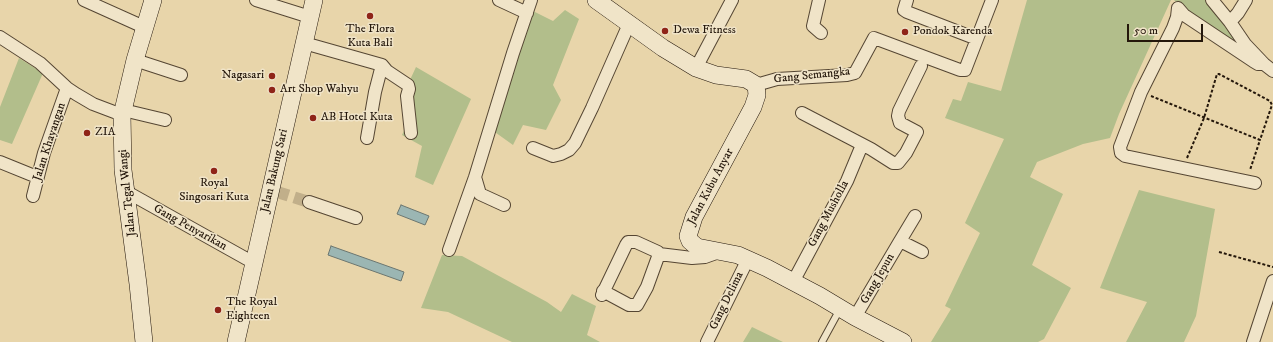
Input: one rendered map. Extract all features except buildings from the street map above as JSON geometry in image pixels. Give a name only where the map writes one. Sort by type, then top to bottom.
[{"type":"main road","name":"Jalan Tegal Wangi","points":[[144,342],[127,192],[123,170],[123,113],[135,60],[153,0]]},
{"type":"main road","name":"Jalan Bakung Sari","points":[[236,342],[254,263],[274,191],[314,0]]},
{"type":"main road","points":[[596,0],[663,48],[696,68],[716,75],[746,79],[756,85]]},
{"type":"main road","name":"Jalan Kubu Anyar","points":[[756,85],[757,94],[748,118],[694,217],[688,236],[690,241],[697,247],[738,255],[748,259],[841,308],[901,342]]},
{"type":"street","points":[[84,0],[144,27]]},
{"type":"street","points":[[256,0],[310,18]]},
{"type":"street","points":[[499,0],[526,13]]},
{"type":"street","points":[[448,250],[475,177],[531,0]]},
{"type":"street","points":[[696,68],[732,0]]},
{"type":"street","points":[[819,0],[813,23],[814,28],[821,33]]},
{"type":"street","points":[[907,0],[904,10],[978,39],[992,0]]},
{"type":"street","points":[[1212,0],[1230,22],[1245,44],[1269,68]]},
{"type":"street","points":[[1230,22],[1246,0]]},
{"type":"street","points":[[1178,3],[1184,14],[1253,61],[1269,68]]},
{"type":"street","points":[[1178,3],[1177,17],[1173,28],[1142,92],[1121,144],[1121,153],[1125,156],[1251,182]]},
{"type":"street","points":[[533,148],[553,156],[569,150],[575,143],[629,24]]},
{"type":"street","points":[[0,37],[40,63],[67,88],[93,104],[123,113],[165,120]]},
{"type":"street","name":"Gang Semangka","points":[[756,85],[777,80],[847,75],[855,73],[874,38],[964,71],[978,39]]},
{"type":"street","points":[[304,43],[382,65],[408,86],[411,133]]},
{"type":"street","points":[[135,60],[181,75]]},
{"type":"street","points":[[367,138],[375,92],[382,65]]},
{"type":"street","points":[[802,113],[893,163],[898,163],[917,132],[900,123],[898,120],[899,111],[921,66]]},
{"type":"street","name":"Jalan Khayangan","points":[[33,196],[37,177],[67,88]]},
{"type":"street","name":"Gang Musholla","points":[[793,282],[847,181],[862,145]]},
{"type":"street","points":[[0,162],[37,177]]},
{"type":"street","points":[[475,177],[480,194],[504,205]]},
{"type":"street","name":"Gang Penyarikan","points":[[127,192],[254,263]]},
{"type":"street","points":[[309,202],[356,218]]},
{"type":"street","name":"Gang Jepun","points":[[856,317],[915,216]]},
{"type":"street","name":"Gang Jepun","points":[[900,241],[922,252]]},
{"type":"street","points":[[659,254],[647,287],[637,305],[629,305],[602,293],[609,282],[628,242],[636,242],[658,252],[659,254],[700,258],[720,251]]},
{"type":"street","name":"Gang Delima","points":[[707,342],[748,259]]},
{"type":"street","points":[[1253,342],[1273,281]]},
{"type":"lane","points":[[822,342],[841,308]]},
{"type":"path","points":[[1183,168],[1204,118],[1217,74],[1221,74],[1270,101],[1272,105],[1260,140],[1251,182]]},
{"type":"path","points":[[1142,92],[1260,140]]},
{"type":"path","points":[[1219,252],[1273,267]]},
{"type":"green space","points":[[1027,0],[1171,0],[1119,114],[1110,138],[1083,144],[1037,162],[1030,177],[1063,194],[1032,265],[1071,288],[1044,339],[1038,342],[931,342],[951,309],[945,306],[980,233],[965,223],[1004,139],[945,118],[953,99],[961,101],[968,82],[1001,91]]},
{"type":"green space","points":[[1174,0],[1206,0],[1235,38],[1230,41],[1182,8]]},
{"type":"green space","points":[[531,10],[553,21],[565,10],[579,19],[553,85],[561,100],[546,130],[523,125],[513,145],[492,130]]},
{"type":"green space","points":[[19,58],[43,73],[12,144],[0,140],[0,107]]},
{"type":"green space","points":[[416,67],[471,99],[433,185],[415,177],[422,146],[402,135],[412,114],[403,95]]},
{"type":"green space","points":[[1139,190],[1215,209],[1196,316],[1184,342],[1126,342],[1147,302],[1100,288]]},
{"type":"green space","points":[[442,255],[462,256],[547,302],[561,312],[572,294],[596,306],[587,335],[600,342],[512,342],[448,312],[421,308]]},
{"type":"green space","points":[[752,327],[783,342],[743,342]]},
{"type":"water","points":[[401,205],[429,216],[425,225],[397,214]]},
{"type":"water","points":[[331,246],[404,272],[401,281],[328,255]]},
{"type":"tunnel","points":[[277,192],[309,202]]},
{"type":"place","name":"The Flora Kuta Bali","points":[[370,16]]},
{"type":"place","name":"Dewa Fitness","points":[[665,31]]},
{"type":"place","name":"Pondok Karenda","points":[[905,32]]},
{"type":"place","name":"Nagasari","points":[[272,76]]},
{"type":"place","name":"Art Shop Wahyu","points":[[272,90]]},
{"type":"place","name":"AB Hotel Kuta","points":[[313,118]]},
{"type":"place","name":"ZIA","points":[[87,133]]},
{"type":"place","name":"Royal Singosari Kuta","points":[[214,171]]},
{"type":"place","name":"The Royal Eighteen","points":[[218,310]]}]
